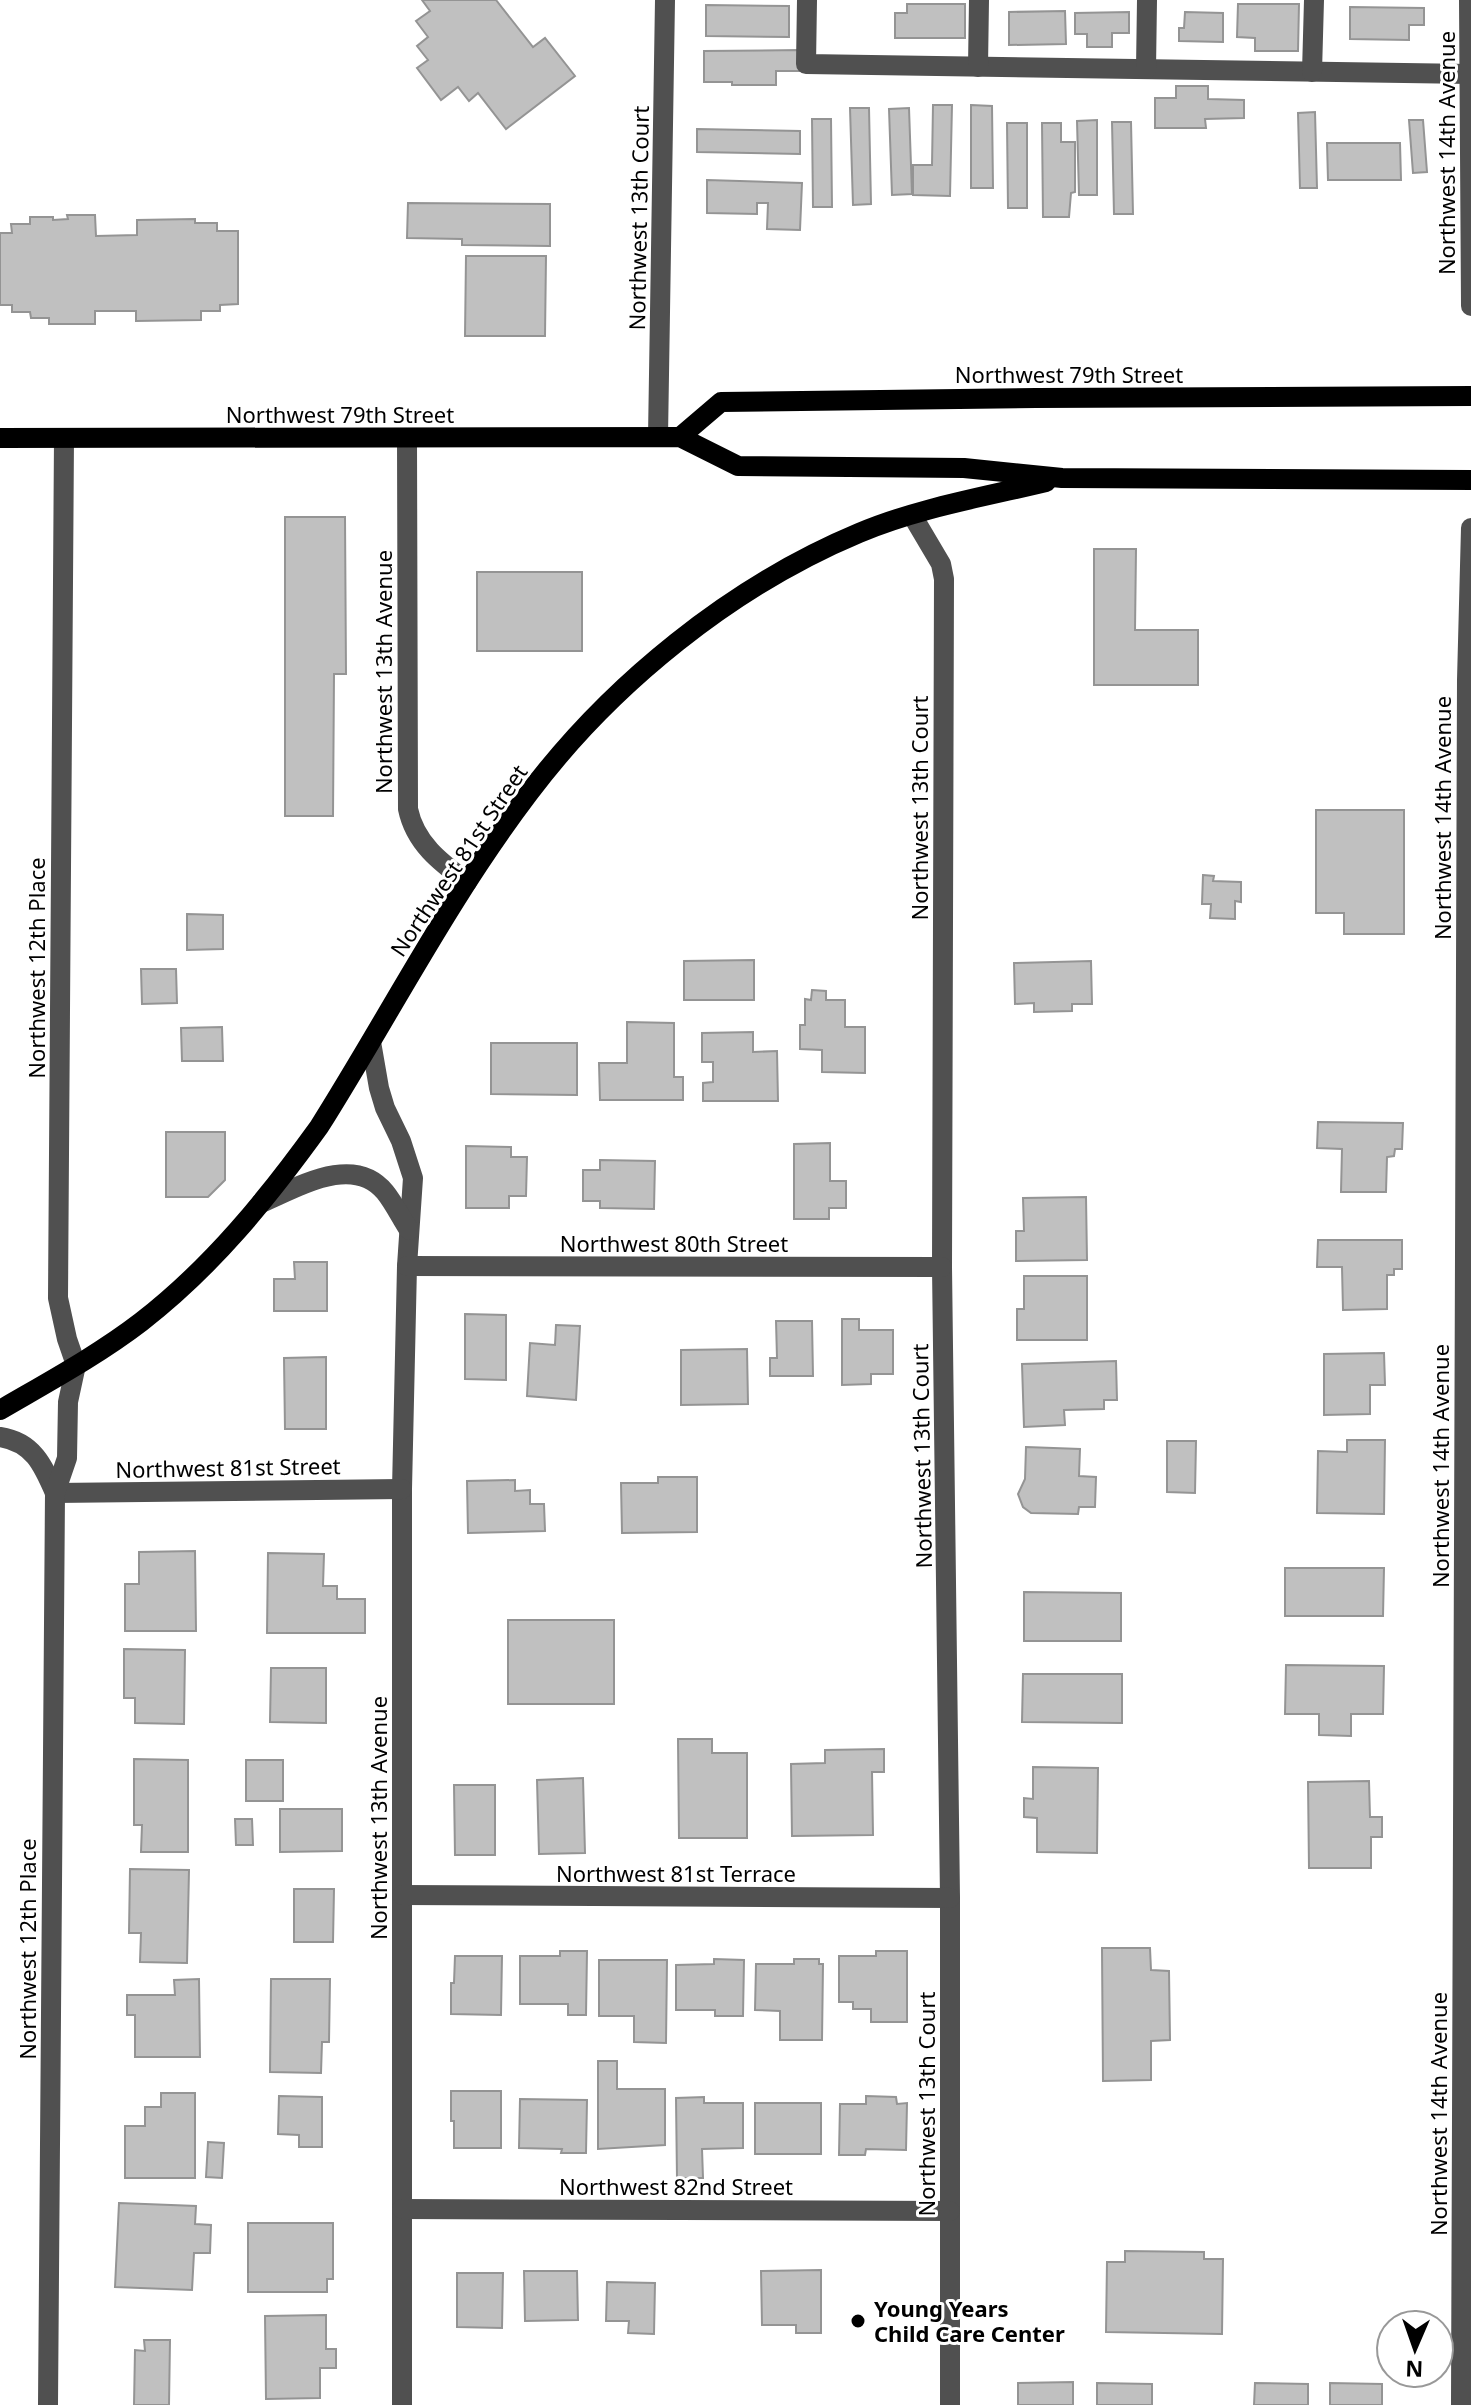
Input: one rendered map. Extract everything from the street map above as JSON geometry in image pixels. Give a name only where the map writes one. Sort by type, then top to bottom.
[{"type":"main road","name":"Northwest 79th Street","points":[[680,437],[721,402],[1471,396]]},
{"type":"main road","name":"Northwest 79th Street","points":[[0,438],[680,437],[738,466],[964,468],[1062,478],[1471,480]]},
{"type":"main road","name":"Northwest 81st Street","points":[[0,1410],[140,1322],[234,1236],[319,1127],[467,882],[529,792],[602,709],[657,659],[773,577],[860,532],[912,515],[1062,478]]},
{"type":"street","name":"Northwest 13th Court","points":[[658,437],[665,0]]},
{"type":"street","points":[[807,0],[806,64],[1470,74]]},
{"type":"street","points":[[978,67],[979,0]]},
{"type":"street","points":[[1146,69],[1147,0]]},
{"type":"street","points":[[1312,72],[1314,0]]},
{"type":"street","name":"Northwest 14th Avenue","points":[[1469,0],[1471,306]]},
{"type":"street","name":"Northwest 12th Place","points":[[48,2405],[55,1493],[67,1458],[68,1402],[76,1365],[58,1298],[64,438]]},
{"type":"street","name":"Northwest 13th Avenue","points":[[407,438],[408,809],[413,828],[428,850],[467,882]]},
{"type":"street","name":"Northwest 13th Court","points":[[912,515],[941,564],[944,579],[942,1267],[950,1898],[950,2405]]},
{"type":"street","name":"Northwest 14th Avenue","points":[[1461,2405],[1467,1490],[1467,696],[1471,528]]},
{"type":"street","name":"Northwest 13th Avenue","points":[[371,1042],[385,1108],[401,1141],[413,1178],[407,1266],[402,1489],[402,2405]]},
{"type":"street","points":[[261,1203],[328,1176],[350,1173],[368,1179],[384,1191],[409,1230]]},
{"type":"street","name":"Northwest 80th Street","points":[[407,1266],[942,1267]]},
{"type":"street","name":"Northwest 12th Place","points":[[0,1437],[17,1441],[35,1454],[55,1493]]},
{"type":"street","name":"Northwest 81st Street","points":[[55,1493],[402,1489]]},
{"type":"street","name":"Northwest 81st Terrace","points":[[402,1895],[950,1898]]},
{"type":"street","name":"Northwest 82nd Street","points":[[402,2209],[950,2211]]},
{"type":"building","points":[[422,0],[496,0],[533,47],[545,38],[575,76],[506,129],[478,93],[469,101],[458,87],[441,100],[417,68],[428,60],[417,46],[428,37],[416,21],[430,11]]},
{"type":"building","points":[[907,4],[965,4],[965,38],[895,38],[895,13],[907,13]]},
{"type":"building","points":[[1238,4],[1299,4],[1298,51],[1255,51],[1255,38],[1237,37]]},
{"type":"building","points":[[706,5],[789,6],[789,37],[706,36]]},
{"type":"building","points":[[1350,7],[1424,8],[1424,25],[1409,25],[1409,40],[1350,39]]},
{"type":"building","points":[[1065,11],[1066,44],[1009,45],[1009,12]]},
{"type":"building","points":[[1129,12],[1129,33],[1112,33],[1112,47],[1087,47],[1087,34],[1075,34],[1075,13]]},
{"type":"building","points":[[1185,12],[1223,13],[1223,42],[1179,41],[1179,28],[1184,28]]},
{"type":"building","points":[[801,50],[801,71],[776,71],[776,85],[704,82],[704,51]]},
{"type":"building","points":[[1176,86],[1208,86],[1208,99],[1244,100],[1244,118],[1205,119],[1206,128],[1155,128],[1155,98],[1176,98]]},
{"type":"building","points":[[933,105],[952,105],[950,196],[913,195],[913,165],[932,165]]},
{"type":"building","points":[[971,105],[992,106],[993,188],[971,188]]},
{"type":"building","points":[[850,108],[869,108],[871,204],[853,205]]},
{"type":"building","points":[[909,108],[912,194],[892,195],[889,109]]},
{"type":"building","points":[[1315,112],[1317,188],[1300,188],[1298,113]]},
{"type":"building","points":[[812,119],[831,119],[832,207],[813,207]]},
{"type":"building","points":[[1097,120],[1097,195],[1079,195],[1077,121]]},
{"type":"building","points":[[1409,120],[1423,120],[1427,172],[1413,173]]},
{"type":"building","points":[[1112,122],[1131,122],[1133,214],[1114,214]]},
{"type":"building","points":[[1007,123],[1027,123],[1027,208],[1008,208]]},
{"type":"building","points":[[1042,123],[1061,123],[1061,142],[1075,142],[1075,192],[1071,193],[1069,217],[1043,217]]},
{"type":"building","points":[[697,129],[800,131],[800,154],[697,152]]},
{"type":"building","points":[[1327,143],[1400,143],[1401,180],[1328,180]]},
{"type":"building","points":[[707,180],[802,183],[800,230],[767,229],[768,203],[757,203],[757,214],[707,213]]},
{"type":"building","points":[[408,203],[550,204],[550,246],[462,245],[462,239],[407,238]]},
{"type":"building","points":[[67,215],[95,215],[96,236],[137,235],[137,220],[195,219],[195,223],[217,223],[217,231],[238,231],[238,304],[220,305],[220,311],[201,311],[201,320],[136,321],[136,311],[95,311],[95,324],[49,324],[49,318],[31,318],[30,312],[12,312],[12,305],[0,305],[0,233],[12,233],[11,224],[30,224],[30,217],[53,217],[53,220],[68,219]]},
{"type":"building","points":[[466,256],[546,256],[545,336],[465,336]]},
{"type":"building","points":[[285,517],[345,517],[346,674],[334,674],[333,816],[285,816]]},
{"type":"building","points":[[1094,549],[1136,549],[1135,630],[1198,630],[1198,685],[1094,685]]},
{"type":"building","points":[[477,572],[582,572],[582,651],[477,651]]},
{"type":"building","points":[[1316,810],[1404,810],[1404,934],[1344,934],[1344,913],[1316,913]]},
{"type":"building","points":[[1203,875],[1214,876],[1213,881],[1241,882],[1241,902],[1235,901],[1235,919],[1210,918],[1211,904],[1202,904]]},
{"type":"building","points":[[187,914],[223,915],[223,949],[187,950]]},
{"type":"building","points":[[754,960],[754,1000],[684,1000],[684,961]]},
{"type":"building","points":[[1091,961],[1092,1004],[1072,1004],[1072,1011],[1034,1012],[1034,1003],[1015,1004],[1014,963]]},
{"type":"building","points":[[141,969],[176,969],[177,1003],[142,1004]]},
{"type":"building","points":[[812,990],[826,991],[826,1000],[845,1000],[845,1027],[865,1027],[865,1073],[822,1072],[822,1050],[800,1049],[800,1025],[805,1025],[805,999],[811,1000]]},
{"type":"building","points":[[627,1022],[674,1023],[674,1077],[683,1077],[683,1100],[600,1100],[599,1063],[627,1063]]},
{"type":"building","points":[[222,1027],[223,1061],[182,1061],[181,1028]]},
{"type":"building","points":[[753,1032],[753,1052],[777,1051],[778,1101],[703,1101],[703,1083],[713,1082],[713,1062],[702,1062],[702,1033]]},
{"type":"building","points":[[491,1043],[577,1043],[577,1095],[491,1094]]},
{"type":"building","points":[[1318,1122],[1403,1123],[1402,1149],[1395,1149],[1394,1156],[1387,1157],[1386,1192],[1341,1192],[1342,1149],[1317,1148]]},
{"type":"building","points":[[166,1132],[225,1132],[225,1180],[208,1197],[166,1197]]},
{"type":"building","points":[[830,1143],[830,1181],[846,1181],[846,1208],[829,1208],[829,1219],[794,1219],[794,1144]]},
{"type":"building","points":[[466,1146],[511,1147],[511,1157],[527,1157],[526,1196],[509,1196],[509,1208],[466,1208]]},
{"type":"building","points":[[600,1160],[655,1161],[654,1209],[600,1208],[600,1201],[583,1201],[583,1170],[600,1170]]},
{"type":"building","points":[[1086,1197],[1087,1260],[1016,1261],[1016,1231],[1024,1231],[1023,1198]]},
{"type":"building","points":[[1318,1240],[1402,1240],[1402,1269],[1394,1269],[1394,1275],[1387,1275],[1387,1309],[1343,1310],[1342,1267],[1317,1267]]},
{"type":"building","points":[[294,1262],[327,1262],[327,1311],[274,1311],[274,1279],[295,1279]]},
{"type":"building","points":[[1024,1276],[1087,1276],[1087,1340],[1017,1340],[1017,1309],[1024,1309]]},
{"type":"building","points":[[465,1314],[506,1315],[506,1380],[465,1379]]},
{"type":"building","points":[[842,1319],[859,1319],[859,1330],[893,1330],[893,1374],[871,1374],[871,1384],[842,1385]]},
{"type":"building","points":[[776,1321],[812,1321],[813,1376],[770,1376],[770,1358],[777,1358]]},
{"type":"building","points":[[556,1325],[580,1326],[576,1400],[527,1396],[530,1343],[555,1345]]},
{"type":"building","points":[[747,1349],[748,1404],[681,1405],[681,1350]]},
{"type":"building","points":[[1384,1353],[1385,1385],[1370,1385],[1370,1414],[1324,1415],[1324,1354]]},
{"type":"building","points":[[326,1357],[326,1429],[285,1429],[284,1358]]},
{"type":"building","points":[[1116,1361],[1117,1400],[1104,1400],[1104,1409],[1064,1410],[1065,1425],[1024,1427],[1022,1364]]},
{"type":"building","points":[[1347,1440],[1385,1440],[1384,1514],[1317,1513],[1318,1451],[1347,1452]]},
{"type":"building","points":[[1167,1441],[1196,1441],[1195,1493],[1167,1492]]},
{"type":"building","points":[[1026,1447],[1080,1449],[1079,1476],[1096,1477],[1095,1507],[1079,1507],[1078,1514],[1031,1513],[1023,1507],[1018,1494],[1025,1479]]},
{"type":"building","points":[[658,1477],[697,1477],[697,1532],[622,1533],[621,1483],[658,1483]]},
{"type":"building","points":[[515,1480],[515,1491],[530,1490],[530,1504],[544,1504],[545,1531],[468,1533],[467,1481]]},
{"type":"building","points":[[195,1551],[196,1631],[125,1631],[125,1584],[139,1584],[139,1552]]},
{"type":"building","points":[[268,1553],[324,1554],[323,1586],[337,1586],[337,1599],[365,1599],[365,1633],[267,1633]]},
{"type":"building","points":[[1285,1568],[1384,1568],[1383,1616],[1285,1616]]},
{"type":"building","points":[[1024,1592],[1121,1593],[1121,1641],[1024,1641]]},
{"type":"building","points":[[508,1620],[614,1620],[614,1704],[508,1704]]},
{"type":"building","points":[[124,1649],[185,1650],[184,1724],[135,1723],[135,1698],[124,1698]]},
{"type":"building","points":[[1286,1665],[1384,1666],[1383,1714],[1351,1714],[1351,1736],[1319,1735],[1319,1714],[1285,1714]]},
{"type":"building","points":[[271,1668],[326,1668],[326,1723],[270,1722]]},
{"type":"building","points":[[1023,1674],[1122,1674],[1122,1723],[1022,1722]]},
{"type":"building","points":[[678,1739],[712,1739],[712,1753],[747,1753],[747,1838],[679,1838]]},
{"type":"building","points":[[884,1749],[884,1772],[872,1772],[873,1835],[792,1836],[791,1764],[825,1763],[825,1750]]},
{"type":"building","points":[[134,1759],[188,1760],[188,1852],[141,1852],[142,1825],[134,1825]]},
{"type":"building","points":[[246,1760],[283,1760],[283,1801],[246,1801]]},
{"type":"building","points":[[1033,1767],[1098,1768],[1097,1853],[1037,1852],[1037,1818],[1024,1817],[1024,1798],[1033,1799]]},
{"type":"building","points":[[583,1778],[585,1853],[539,1854],[537,1780]]},
{"type":"building","points":[[1369,1781],[1370,1817],[1382,1817],[1382,1837],[1371,1837],[1371,1868],[1309,1868],[1308,1782]]},
{"type":"building","points":[[454,1785],[495,1785],[495,1855],[455,1855]]},
{"type":"building","points":[[280,1809],[342,1809],[342,1851],[280,1852]]},
{"type":"building","points":[[235,1819],[252,1819],[253,1845],[236,1845]]},
{"type":"building","points":[[130,1869],[189,1870],[187,1963],[140,1962],[141,1933],[129,1933]]},
{"type":"building","points":[[294,1889],[334,1889],[333,1942],[294,1942]]},
{"type":"building","points":[[1102,1948],[1150,1948],[1151,1970],[1169,1971],[1170,2040],[1151,2041],[1151,2080],[1103,2081]]},
{"type":"building","points":[[560,1951],[587,1951],[586,2015],[568,2015],[568,2004],[520,2004],[520,1956],[560,1956]]},
{"type":"building","points":[[876,1951],[907,1951],[907,2022],[871,2022],[871,2009],[853,2009],[853,2002],[839,2002],[839,1956],[876,1956]]},
{"type":"building","points":[[455,1956],[502,1956],[501,2015],[451,2014]]},
{"type":"building","points":[[714,1959],[744,1960],[743,2016],[715,2016],[715,2010],[676,2010],[676,1965],[714,1964]]},
{"type":"building","points":[[794,1959],[819,1959],[819,1964],[823,1964],[822,2040],[780,2040],[780,2011],[755,2010],[756,1964],[794,1964]]},
{"type":"building","points":[[599,1960],[667,1960],[666,2043],[634,2042],[634,2016],[599,2016]]},
{"type":"building","points":[[199,1979],[200,2057],[135,2057],[135,2015],[127,2015],[127,1995],[175,1995],[174,1980]]},
{"type":"building","points":[[271,1979],[330,1979],[329,2042],[322,2042],[321,2073],[270,2072]]},
{"type":"building","points":[[598,2061],[617,2061],[617,2089],[665,2089],[665,2145],[598,2149]]},
{"type":"building","points":[[451,2091],[501,2091],[501,2148],[454,2148]]},
{"type":"building","points":[[161,2093],[195,2093],[195,2178],[125,2178],[125,2126],[145,2126],[145,2107],[161,2107]]},
{"type":"building","points":[[279,2096],[322,2097],[322,2147],[299,2147],[299,2135],[278,2134]]},
{"type":"building","points":[[866,2096],[896,2097],[897,2104],[907,2103],[906,2150],[866,2149],[865,2155],[839,2155],[840,2104],[866,2104]]},
{"type":"building","points":[[704,2097],[704,2103],[743,2103],[743,2148],[702,2149],[703,2178],[677,2178],[676,2098]]},
{"type":"building","points":[[520,2099],[587,2100],[586,2153],[519,2148]]},
{"type":"building","points":[[755,2103],[821,2103],[821,2154],[755,2154]]},
{"type":"building","points":[[208,2142],[224,2143],[222,2178],[206,2177]]},
{"type":"building","points":[[119,2203],[196,2206],[195,2224],[211,2225],[210,2253],[194,2253],[192,2290],[115,2287]]},
{"type":"building","points":[[248,2223],[333,2223],[333,2279],[327,2279],[327,2292],[248,2292]]},
{"type":"building","points":[[1125,2251],[1204,2252],[1204,2259],[1223,2259],[1222,2334],[1106,2332],[1107,2262],[1125,2262]]},
{"type":"building","points":[[821,2270],[821,2333],[796,2333],[796,2325],[762,2325],[761,2271]]},
{"type":"building","points":[[524,2271],[577,2271],[578,2320],[525,2321]]},
{"type":"building","points":[[457,2273],[503,2273],[502,2328],[457,2327]]},
{"type":"building","points":[[607,2282],[655,2283],[654,2334],[628,2333],[629,2321],[606,2321]]},
{"type":"building","points":[[326,2315],[326,2349],[336,2349],[336,2368],[320,2368],[320,2398],[266,2399],[265,2316]]},
{"type":"building","points":[[144,2340],[170,2340],[169,2405],[134,2405],[135,2350],[145,2351]]},
{"type":"building","points":[[1073,2382],[1073,2405],[1018,2405],[1018,2383]]},
{"type":"building","points":[[1097,2383],[1152,2384],[1152,2405],[1097,2405]]},
{"type":"building","points":[[1255,2383],[1308,2384],[1308,2405],[1254,2405]]},
{"type":"building","points":[[1330,2383],[1375,2384],[1375,2389],[1382,2389],[1382,2405],[1330,2405]]},
{"type":"place","name":"Young Years Child Care Center","points":[[858,2321]]}]
